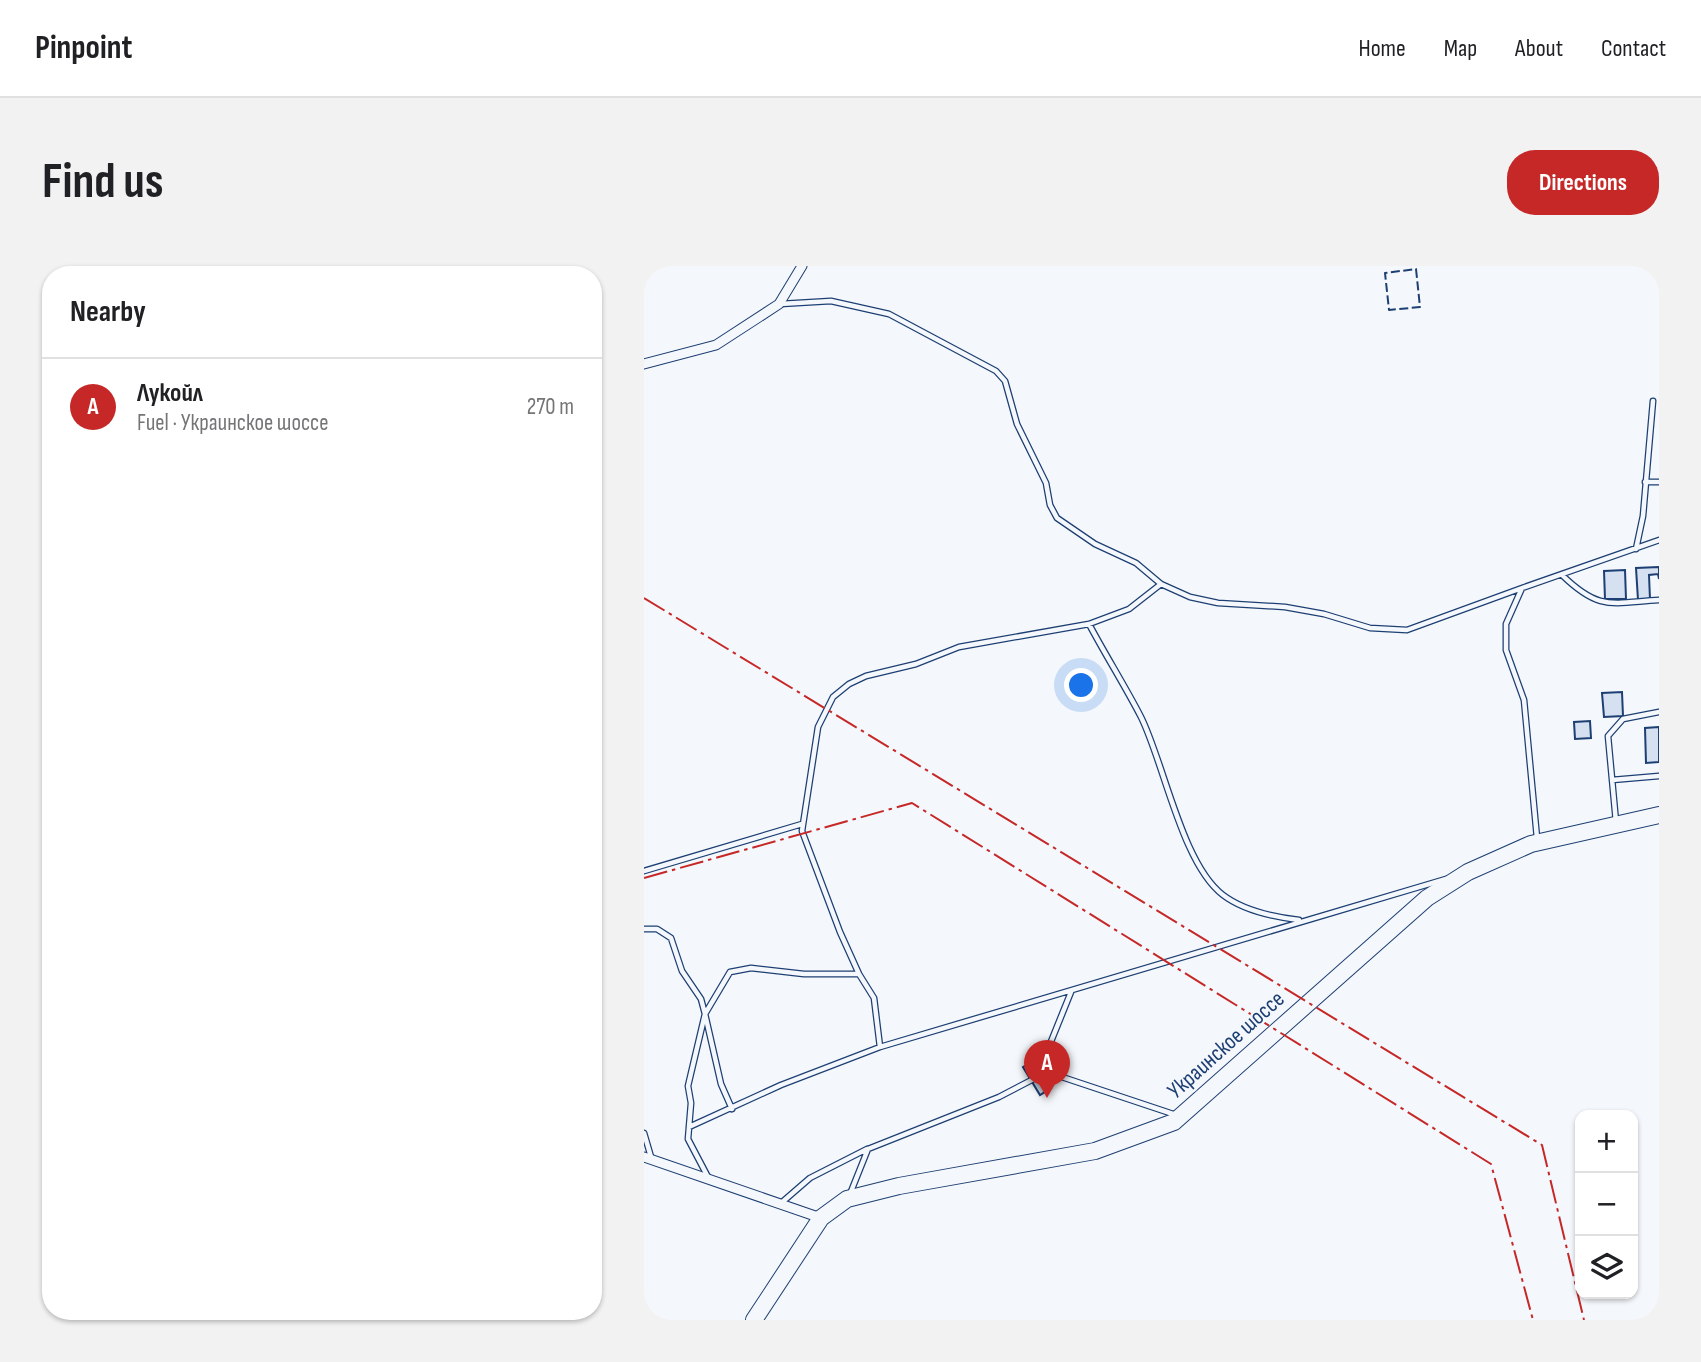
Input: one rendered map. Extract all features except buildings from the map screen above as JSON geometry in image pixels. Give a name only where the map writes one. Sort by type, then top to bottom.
[{"type":"highway","name":"Украинское шоссе","points":[[754,1320],[821,1218],[847,1199],[899,1186],[1096,1150],[1174,1122],[1427,898],[1468,872],[1538,843],[1659,815]]},
{"type":"street","points":[[644,364],[716,345],[779,304],[802,266]]},
{"type":"street","points":[[648,1157],[821,1218]]},
{"type":"lane","points":[[779,304],[831,301],[890,314],[996,371],[1005,381],[1017,424],[1046,483],[1050,505],[1057,518],[1094,544],[1136,563],[1161,584],[1190,597],[1218,603],[1285,607],[1324,614],[1370,628],[1407,629],[1659,540]]},
{"type":"lane","points":[[1636,550],[1643,516],[1653,401]]},
{"type":"lane","points":[[1645,482],[1659,482]]},
{"type":"lane","points":[[1562,575],[1586,597],[1600,603],[1659,600]]},
{"type":"lane","points":[[880,1047],[874,998],[859,974],[806,846],[802,824],[824,711],[832,697],[849,684],[916,664],[959,646],[1089,624],[1129,610],[1161,584]]},
{"type":"lane","points":[[1522,588],[1506,624],[1506,650],[1524,700],[1538,843]]},
{"type":"lane","points":[[1089,624],[1142,719],[1168,794],[1211,883],[1224,896],[1244,905],[1279,917],[1303,920]]},
{"type":"lane","points":[[1616,823],[1608,736],[1614,727],[1632,715],[1659,712]]},
{"type":"lane","points":[[1612,780],[1659,776]]},
{"type":"lane","points":[[644,871],[802,824]]},
{"type":"lane","points":[[690,1127],[781,1085],[880,1047],[1468,872]]},
{"type":"lane","points":[[644,929],[657,929],[671,938],[682,971],[701,999],[720,1084],[732,1109]]},
{"type":"lane","points":[[710,1180],[688,1139],[691,1103],[688,1086],[705,1013],[722,981],[738,968],[804,974],[859,974]]},
{"type":"lane","points":[[1047,1072],[1050,1044],[1072,991]]},
{"type":"lane","points":[[780,1205],[810,1178],[868,1149],[999,1097],[1047,1072],[1180,1116]]},
{"type":"lane","points":[[644,1133],[648,1157]]},
{"type":"lane","points":[[847,1199],[868,1149]]},
{"type":"fence","points":[[1416,269],[1420,307],[1389,310],[1385,273],[1416,269]]},
{"type":"power","points":[[644,598],[1542,1145],[1584,1320]]},
{"type":"power","points":[[644,878],[912,803],[1491,1164],[1533,1320]]},
{"type":"place","name":"Лукойл","points":[[1047,1098]]}]
